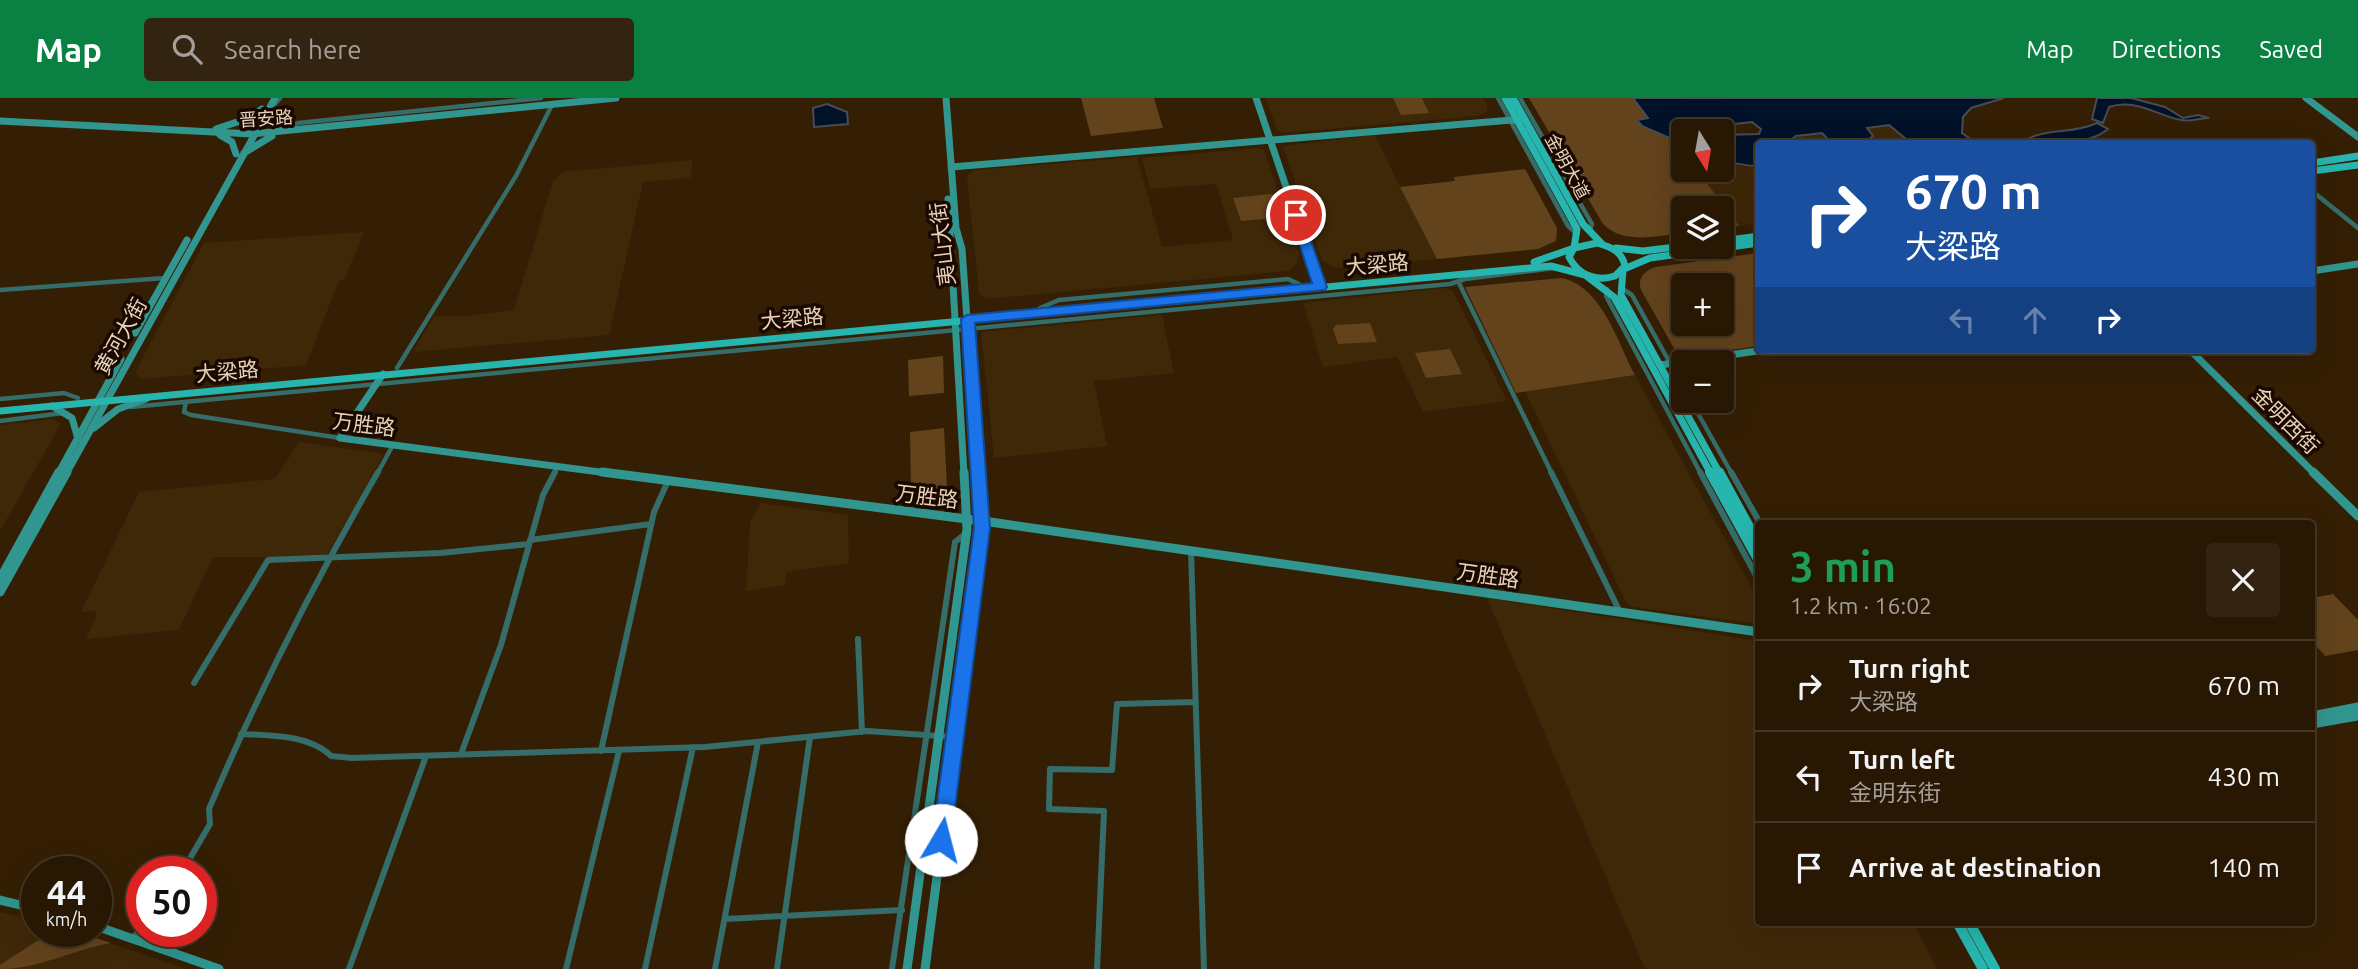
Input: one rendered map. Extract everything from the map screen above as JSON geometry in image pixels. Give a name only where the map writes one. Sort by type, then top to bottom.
[{"type":"main road","name":"黄河大街","points":[[265,112],[269,98]]},
{"type":"main road","name":"黄河大街","points":[[103,398],[165,278],[251,132],[277,98]]},
{"type":"main road","name":"晋安路","points":[[288,129],[580,98]]},
{"type":"main road","name":"晋安路","points":[[0,119],[251,132],[616,98]]},
{"type":"main road","name":"夷山大街","points":[[925,969],[982,521],[967,317],[944,98]]},
{"type":"main road","name":"夷山大街","points":[[907,969],[968,519],[944,98]]},
{"type":"main road","points":[[1256,98],[1320,284]]},
{"type":"main road","name":"金明大道","points":[[1505,98],[1575,225],[1577,234],[1574,248]]},
{"type":"main road","name":"金明大道","points":[[1513,98],[1517,120],[1590,232],[1604,245]]},
{"type":"main road","points":[[2309,98],[2358,135]]},
{"type":"main road","points":[[217,132],[265,112],[273,123],[288,129]]},
{"type":"main road","points":[[951,167],[1517,120]]},
{"type":"main road","points":[[217,132],[230,140],[237,156],[263,139],[288,129]]},
{"type":"main road","name":"黄河大街","points":[[0,592],[103,398],[237,156]]},
{"type":"main road","points":[[2315,163],[2358,156]]},
{"type":"main road","points":[[2315,171],[2358,164]]},
{"type":"main road","points":[[1734,239],[1755,237]]},
{"type":"main road","points":[[1671,247],[1636,251],[1584,244],[1574,248],[1569,257],[1571,264],[1607,289],[1630,325],[1755,554]]},
{"type":"main road","points":[[1585,275],[1609,278],[1642,259],[1755,244]]},
{"type":"main road","points":[[1604,245],[1623,257],[1620,287],[1665,364],[1755,537]]},
{"type":"main road","name":"大梁路","points":[[0,408],[52,406],[103,398],[397,368],[1538,262],[1574,248]]},
{"type":"main road","points":[[2315,271],[2358,264]]},
{"type":"main road","name":"大梁路","points":[[967,317],[1299,284],[1540,266],[1558,267],[1585,275]]},
{"type":"main road","name":"大梁路","points":[[0,408],[78,398],[156,396],[955,318]]},
{"type":"main road","points":[[1665,364],[1755,351]]},
{"type":"main road","name":"金明西街","points":[[2194,354],[2358,516]]},
{"type":"main road","name":"金明西街","points":[[2201,354],[2358,508]]},
{"type":"main road","points":[[340,438],[383,374]]},
{"type":"main road","points":[[52,406],[66,413],[81,439],[99,422],[124,407],[156,396]]},
{"type":"main road","name":"万胜路","points":[[340,438],[968,519],[1755,631]]},
{"type":"main road","name":"黄河大街","points":[[0,579],[81,439]]},
{"type":"main road","points":[[2315,715],[2358,707]]},
{"type":"main road","points":[[2315,723],[2358,716]]},
{"type":"main road","points":[[0,900],[21,905]]},
{"type":"main road","points":[[1959,926],[1983,969]]},
{"type":"main road","points":[[1971,926],[1995,969]]},
{"type":"main road","points":[[158,947],[219,969]]},
{"type":"street","points":[[288,129],[298,123],[541,98]]},
{"type":"street","points":[[1498,98],[1517,120]]},
{"type":"street","points":[[1520,98],[1592,224],[1590,232]]},
{"type":"street","points":[[397,368],[516,176],[552,104]]},
{"type":"street","points":[[2315,193],[2358,228]]},
{"type":"street","points":[[124,407],[968,329],[1458,281],[1558,267]]},
{"type":"street","points":[[0,290],[165,278]]},
{"type":"street","points":[[1458,281],[1620,612]]},
{"type":"street","points":[[1607,289],[1606,296],[1755,573]]},
{"type":"street","points":[[1665,364],[1671,372]]},
{"type":"street","points":[[0,399],[64,393],[78,398]]},
{"type":"street","name":"万胜路","points":[[186,402],[184,412],[191,415],[340,438]]},
{"type":"street","points":[[0,421],[66,413]]},
{"type":"street","points":[[1698,413],[1758,520]]},
{"type":"street","points":[[191,856],[209,824],[209,809],[241,734],[328,558],[393,445]]},
{"type":"street","points":[[461,754],[501,645],[543,495],[558,467]]},
{"type":"street","points":[[601,751],[651,524],[667,481]]},
{"type":"street","points":[[194,683],[268,560],[440,553],[651,524]]},
{"type":"street","points":[[892,969],[955,542],[967,531]]},
{"type":"street","points":[[1191,550],[1204,969]]},
{"type":"street","points":[[858,639],[862,732]]},
{"type":"street","points":[[1097,969],[1104,811],[1049,809],[1050,769],[1112,770],[1117,704],[1195,702]]},
{"type":"street","points":[[241,734],[270,734],[324,747],[331,756],[341,758],[619,751],[862,732],[955,737]]},
{"type":"street","points":[[777,969],[810,737]]},
{"type":"street","points":[[715,969],[758,742]]},
{"type":"street","points":[[645,969],[693,747]]},
{"type":"street","points":[[566,969],[619,751]]},
{"type":"street","points":[[349,969],[426,756]]},
{"type":"street","points":[[725,919],[902,910]]},
{"type":"shaded area","points":[[1081,98],[1154,98],[1163,128],[1091,136]]},
{"type":"shaded area","points":[[1266,98],[1483,98],[1488,107],[1486,112],[1477,116],[1283,133],[1277,130]]},
{"type":"shaded area","points":[[1393,98],[1422,98],[1429,113],[1401,115]]},
{"type":"shaded area","points":[[1529,98],[1633,98],[1648,118],[1637,120],[1641,125],[1671,139],[1671,182],[1706,182],[1716,196],[1671,196],[1671,235],[1631,237],[1611,231],[1603,224]]},
{"type":"shaded area","points":[[1889,125],[1907,140],[1867,140],[1866,128]]},
{"type":"shaded area","points":[[1822,133],[1833,140],[1789,140],[1796,136]]},
{"type":"shaded area","points":[[1375,135],[1437,259],[1335,268],[1322,261],[1283,146]]},
{"type":"shaded area","points":[[1258,148],[1264,150],[1299,253],[1296,265],[1289,271],[985,299],[979,293],[967,176],[975,170],[1137,157],[1162,247],[1233,240],[1216,184],[1150,189],[1142,158]]},
{"type":"shaded area","points":[[693,160],[690,178],[643,182],[609,335],[413,352],[434,316],[468,316],[514,310],[553,181],[563,172]]},
{"type":"shaded area","points":[[1734,163],[1755,166],[1755,224],[1739,226],[1734,219],[1734,196],[1716,196],[1706,182],[1734,182]]},
{"type":"shaded area","points":[[1525,169],[1557,228],[1556,241],[1538,249],[1437,259],[1400,187],[1455,181],[1454,177]]},
{"type":"shaded area","points":[[1279,193],[1287,217],[1241,221],[1233,198]]},
{"type":"shaded area","points":[[364,232],[344,280],[339,280],[306,365],[141,379],[135,372],[204,243]]},
{"type":"shaded area","points":[[1755,253],[1755,347],[1730,350],[1675,350],[1641,290],[1643,275],[1656,267],[1734,259],[1734,256]]},
{"type":"shaded area","points":[[1562,278],[1576,283],[1598,304],[1615,332],[1635,375],[1516,393],[1465,287]]},
{"type":"shaded area","points":[[1444,288],[1453,291],[1507,401],[1423,412],[1397,357],[1323,367],[1303,303]]},
{"type":"shaded area","points":[[1162,315],[1174,373],[1094,381],[1107,446],[994,458],[981,332]]},
{"type":"shaded area","points":[[1370,323],[1377,342],[1338,344],[1333,329],[1336,325]]},
{"type":"shaded area","points":[[1450,349],[1462,374],[1426,378],[1415,353]]},
{"type":"shaded area","points":[[943,356],[944,393],[909,396],[908,360]]},
{"type":"shaded area","points":[[1635,375],[1755,594],[1755,623],[1633,607],[1626,602],[1525,391]]},
{"type":"shaded area","points":[[53,419],[61,424],[0,531],[0,425]]},
{"type":"shaded area","points":[[944,428],[947,488],[934,497],[911,492],[910,432]]},
{"type":"shaded area","points":[[299,442],[384,454],[326,557],[213,557],[179,630],[86,639],[97,615],[95,611],[81,612],[139,492],[275,479]]},
{"type":"shaded area","points":[[760,503],[848,515],[849,563],[786,572],[785,585],[746,591],[750,523]]},
{"type":"shaded area","points":[[2333,594],[2358,620],[2358,650],[2325,656],[2315,644],[2315,597]]},
{"type":"shaded area","points":[[1487,598],[1755,640],[1755,926],[1915,926],[1937,969],[1645,969]]},
{"type":"shaded area","points":[[0,912],[21,917],[21,947],[112,947],[112,944],[187,969],[0,969]]},
{"type":"shaded area","points":[[28,947],[94,947],[28,966],[0,969],[0,965]]},
{"type":"water","points":[[1633,98],[2004,98],[1971,108],[1963,117],[1962,133],[1972,140],[1907,140],[1889,125],[1867,128],[1873,136],[1868,140],[1829,140],[1822,133],[1796,136],[1790,140],[1755,140],[1755,166],[1734,163],[1734,135],[1759,134],[1761,129],[1752,122],[1734,124],[1734,119],[1671,119],[1671,139],[1642,126],[1637,120],[1648,118]]},
{"type":"water","points":[[2097,98],[2131,98],[2165,107],[2183,118],[2198,115],[2209,118],[2181,120],[2138,106],[2119,105],[2109,107],[2103,123],[2092,119]]},
{"type":"water","points":[[827,104],[847,112],[848,124],[814,127],[813,108]]},
{"type":"water","points":[[2097,123],[2108,129],[2085,140],[2025,140],[2038,135]]},
{"type":"route","points":[[941,840],[982,528],[983,505],[967,319],[1320,287],[1296,215]]}]
